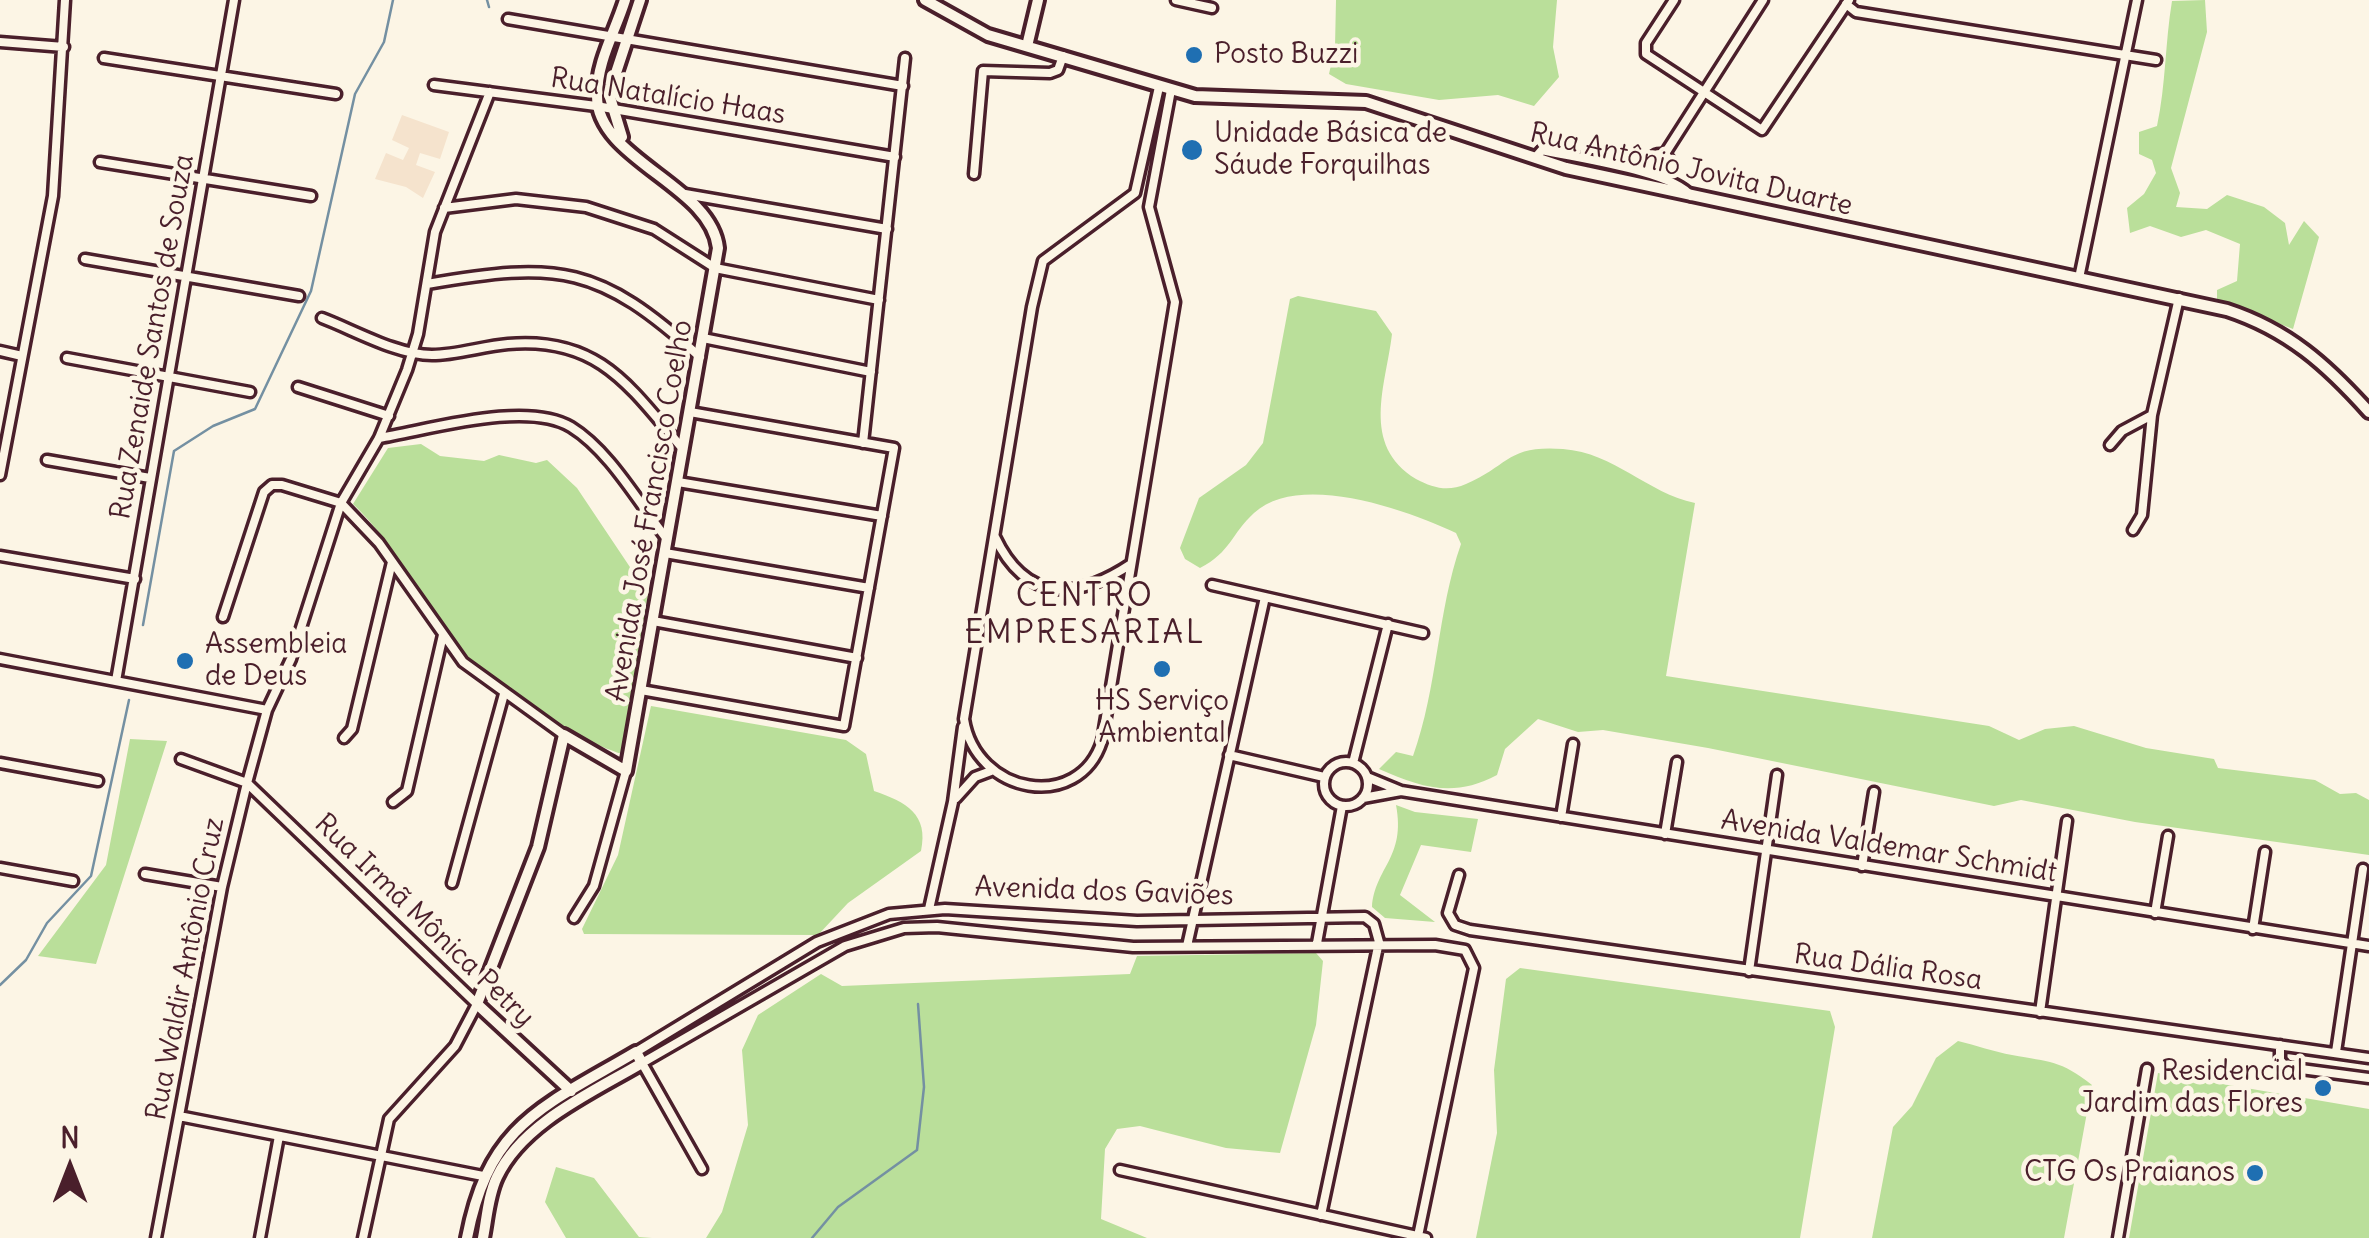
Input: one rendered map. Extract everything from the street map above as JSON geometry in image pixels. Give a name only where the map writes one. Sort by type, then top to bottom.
[{"type":"street","points":[[0,475],[4,425],[22,356],[53,196],[65,0]]},
{"type":"street","name":"Rua Zenaide Santos de Souza","points":[[116,681],[234,0]]},
{"type":"street","points":[[598,107],[598,80],[625,0]]},
{"type":"street","name":"Avenida José Francisco Coelho","points":[[624,142],[612,111],[611,80],[640,0]]},
{"type":"street","name":"Rua Antônio Jovita Duarte","points":[[925,0],[982,33],[1172,90],[1216,98],[1350,99],[1534,159],[2179,298],[2245,316],[2293,339],[2325,364],[2369,412]]},
{"type":"street","points":[[1027,46],[1038,0]]},
{"type":"street","points":[[1176,0],[1212,8]]},
{"type":"street","points":[[1674,0],[1645,51],[1652,60],[1762,130],[1847,2],[1856,12],[2156,60]]},
{"type":"street","points":[[1655,177],[1650,162],[1664,154],[1763,0]]},
{"type":"street","points":[[2079,278],[2137,0]]},
{"type":"street","points":[[508,19],[903,86]]},
{"type":"street","points":[[0,42],[64,47]]},
{"type":"street","points":[[974,174],[983,71],[1050,73],[1058,70],[1064,56]]},
{"type":"street","points":[[104,58],[336,94]]},
{"type":"street","points":[[863,443],[905,58]]},
{"type":"street","name":"Rua Natalício Haas","points":[[434,85],[598,107],[895,157]]},
{"type":"street","points":[[929,909],[953,802],[1042,261],[1078,232],[1129,201],[1137,187],[1158,86]]},
{"type":"street","points":[[964,719],[975,754],[991,771],[1024,785],[1051,784],[1076,776],[1094,760],[1106,724],[1175,302],[1149,207],[1172,90]]},
{"type":"street","name":"Rua Waldir Antônio Cruz","points":[[156,1238],[222,887],[267,710],[341,503],[389,416],[414,352],[444,208],[490,92]]},
{"type":"street","name":"Avenida José Francisco Coelho","points":[[574,918],[594,886],[626,772],[718,248],[714,229],[624,142],[598,107]]},
{"type":"street","points":[[1534,159],[1542,150],[1683,185],[1692,196]]},
{"type":"street","points":[[1655,177],[1671,167],[1664,154]]},
{"type":"street","points":[[100,162],[311,196]]},
{"type":"street","points":[[680,193],[887,229]]},
{"type":"street","points":[[444,208],[516,199],[586,207],[654,229],[716,268],[879,300]]},
{"type":"street","points":[[1129,201],[1149,207]]},
{"type":"street","points":[[86,259],[299,296]]},
{"type":"street","points":[[427,284],[510,270],[584,280],[642,306],[700,358]]},
{"type":"street","points":[[2133,530],[2142,515],[2152,415],[2179,298]]},
{"type":"street","points":[[322,318],[431,356],[533,343],[589,355],[623,379],[683,449]]},
{"type":"street","points":[[703,338],[871,372]]},
{"type":"street","points":[[0,351],[22,356]]},
{"type":"street","points":[[67,358],[250,392]]},
{"type":"street","points":[[298,386],[389,416]]},
{"type":"street","points":[[641,690],[844,726],[870,588],[894,448],[690,412]]},
{"type":"street","points":[[2110,444],[2122,431],[2152,415]]},
{"type":"street","points":[[378,438],[517,416],[555,420],[574,429],[596,449],[668,540]]},
{"type":"street","points":[[47,460],[150,478]]},
{"type":"street","points":[[678,482],[882,516]]},
{"type":"street","points":[[224,617],[264,492],[272,485],[282,485],[341,503],[365,525],[463,662],[564,735],[626,772]]},
{"type":"street","points":[[995,537],[1015,567],[1053,590],[1088,587],[1132,563]]},
{"type":"street","points":[[665,553],[870,588]]},
{"type":"street","points":[[0,556],[135,579]]},
{"type":"street","points":[[344,738],[352,729],[392,562]]},
{"type":"street","points":[[1212,585],[1423,633]]},
{"type":"street","points":[[1186,946],[1265,597]]},
{"type":"street","points":[[653,621],[857,658]]},
{"type":"street","points":[[1353,762],[1388,624]]},
{"type":"street","points":[[392,802],[407,791],[443,636]]},
{"type":"street","points":[[0,659],[267,710]]},
{"type":"street","points":[[452,883],[504,694]]},
{"type":"street","points":[[363,1238],[390,1119],[455,1046],[477,1004],[538,848],[564,735]]},
{"type":"street","points":[[1561,817],[1572,744]]},
{"type":"street","points":[[1230,755],[1324,777]]},
{"type":"street","points":[[181,759],[247,783]]},
{"type":"street","points":[[1324,777],[1333,766],[1353,762]]},
{"type":"street","points":[[1353,762],[1368,778],[1402,791]]},
{"type":"street","points":[[1666,834],[1677,762]]},
{"type":"street","points":[[0,763],[98,781]]},
{"type":"street","points":[[953,802],[974,777],[991,771]]},
{"type":"street","points":[[1749,971],[1777,775]]},
{"type":"street","points":[[1324,777],[1329,798],[1342,806]]},
{"type":"street","points":[[1363,798],[1368,778]]},
{"type":"street","name":"Rua Irmã Mônica Petry","points":[[247,783],[571,1091]]},
{"type":"street","points":[[1342,806],[1402,791]]},
{"type":"street","name":"Avenida Valdemar Schmidt","points":[[1402,791],[2369,946]]},
{"type":"street","points":[[1862,866],[1874,792]]},
{"type":"street","points":[[1317,943],[1342,806]]},
{"type":"street","points":[[2040,1012],[2068,821]]},
{"type":"street","points":[[2155,913],[2168,836]]},
{"type":"street","points":[[2253,929],[2265,852]]},
{"type":"street","points":[[0,868],[73,881]]},
{"type":"street","points":[[2336,1052],[2363,869]]},
{"type":"street","points":[[145,874],[222,887]]},
{"type":"street","name":"Rua Dália Rosa","points":[[1459,875],[1448,914],[1463,929],[2369,1058]]},
{"type":"street","name":"Avenida dos Gaviões","points":[[639,1057],[818,942],[866,920],[929,909],[1192,920],[1371,919],[1379,942]]},
{"type":"street","points":[[1030,935],[1038,922],[1033,914]]},
{"type":"street","points":[[866,920],[865,928],[872,935]]},
{"type":"street","name":"Avenida dos Gaviões","points":[[639,1057],[872,935],[920,927],[1133,947],[1435,944],[1470,955],[1474,968],[1422,1237]]},
{"type":"street","points":[[1322,1215],[1379,942]]},
{"type":"street","points":[[2280,1046],[2280,1060],[2286,1067],[2369,1078]]},
{"type":"street","points":[[467,1238],[483,1176],[516,1129],[571,1091],[639,1057]]},
{"type":"street","points":[[639,1057],[702,1169]]},
{"type":"street","points":[[483,1238],[494,1185],[514,1152],[555,1116],[639,1057]]},
{"type":"street","points":[[2118,1238],[2146,1069]]},
{"type":"street","points":[[178,1116],[483,1176]]},
{"type":"street","points":[[260,1238],[280,1136]]},
{"type":"street","points":[[1120,1170],[1422,1237]]},
{"type":"street","points":[[1366,1238],[1369,1225]]},
{"type":"shaded area","points":[[402,115],[449,132],[440,159],[420,153],[416,165],[435,172],[423,198],[406,187],[375,179],[386,153],[403,160],[409,148],[392,140]]},
{"type":"green space","points":[[1336,0],[1557,0],[1553,47],[1559,77],[1534,106],[1498,95],[1439,100],[1346,84],[1329,74],[1335,47]]},
{"type":"green space","points":[[2205,0],[2207,32],[2171,168],[2180,193],[2176,207],[2207,209],[2227,195],[2264,207],[2285,223],[2289,245],[2304,221],[2319,237],[2293,329],[2217,300],[2217,290],[2237,281],[2240,244],[2206,230],[2181,237],[2150,226],[2130,233],[2127,208],[2144,194],[2156,173],[2152,160],[2139,154],[2139,132],[2157,126],[2172,1]]},
{"type":"green space","points":[[1298,296],[1376,311],[1392,334],[1382,393],[1382,432],[1399,465],[1416,479],[1435,487],[1453,488],[1481,477],[1519,453],[1563,449],[1599,458],[1661,491],[1695,503],[1666,676],[1989,726],[2019,740],[2045,729],[2074,726],[2146,748],[2214,759],[2218,768],[2315,780],[2340,794],[2356,793],[2369,800],[2369,855],[2135,822],[2021,800],[1994,806],[1708,748],[1603,730],[1578,732],[1538,719],[1505,749],[1497,775],[1481,782],[1438,788],[1379,769],[1396,752],[1413,756],[1461,544],[1456,533],[1383,505],[1325,495],[1298,495],[1274,501],[1254,513],[1225,549],[1200,568],[1185,559],[1180,548],[1199,498],[1246,465],[1263,443],[1290,299]]},
{"type":"green space","points":[[421,444],[440,456],[484,461],[499,455],[536,463],[547,460],[577,488],[648,594],[622,754],[534,710],[474,664],[383,538],[353,504],[388,448]]},
{"type":"green space","points":[[651,706],[846,740],[866,754],[874,791],[905,805],[918,819],[923,838],[921,851],[848,903],[818,935],[584,934],[582,929],[618,855]]},
{"type":"green space","points":[[130,739],[167,741],[96,964],[38,956],[106,865]]},
{"type":"green space","points":[[1396,805],[1415,812],[1478,819],[1471,852],[1421,845],[1400,895],[1435,922],[1385,918],[1372,907],[1397,838]]},
{"type":"green space","points":[[1316,953],[1323,961],[1316,1025],[1280,1153],[1226,1148],[1140,1126],[1117,1129],[1105,1149],[1101,1219],[1147,1238],[706,1238],[722,1212],[748,1125],[742,1050],[758,1015],[821,974],[842,986],[1130,974],[1137,956]]},
{"type":"green space","points":[[1520,968],[1830,1011],[1835,1027],[1800,1238],[1476,1238],[1497,1133],[1494,1070],[1506,979]]},
{"type":"green space","points":[[1958,1041],[2054,1063],[2092,1085],[2064,1238],[1872,1238],[1893,1127],[1912,1106],[1936,1058]]},
{"type":"green space","name":"CTG Os Praianos","points":[[2158,1073],[2369,1109],[2369,1238],[2129,1238]]},
{"type":"green space","points":[[556,1167],[594,1178],[639,1237],[652,1238],[566,1238],[545,1202]]},
{"type":"waterway","points":[[143,625],[174,451],[213,426],[255,409],[311,291],[355,94],[384,42],[393,0]]},
{"type":"waterway","points":[[487,0],[489,7]]},
{"type":"waterway","points":[[0,985],[26,960],[47,923],[91,876],[129,700]]},
{"type":"waterway","points":[[812,1238],[838,1207],[917,1150],[924,1087],[918,1004]]},
{"type":"place","name":"Posto Buzzi","points":[[1194,55]]},
{"type":"place","name":"Unidade Básica de Sáude Forquilhas","points":[[1192,150]]},
{"type":"place","name":"Assembleia de Deus","points":[[185,661]]},
{"type":"place","name":"HS Serviço Ambiental","points":[[1162,669]]},
{"type":"place","name":"Residencial Jardim das Flores","points":[[2323,1088]]},
{"type":"place","name":"CTG Os Praianos","points":[[2255,1173]]},
{"type":"district","name":"CENTRO EMPRESARIAL","points":[[1085,616]]}]
